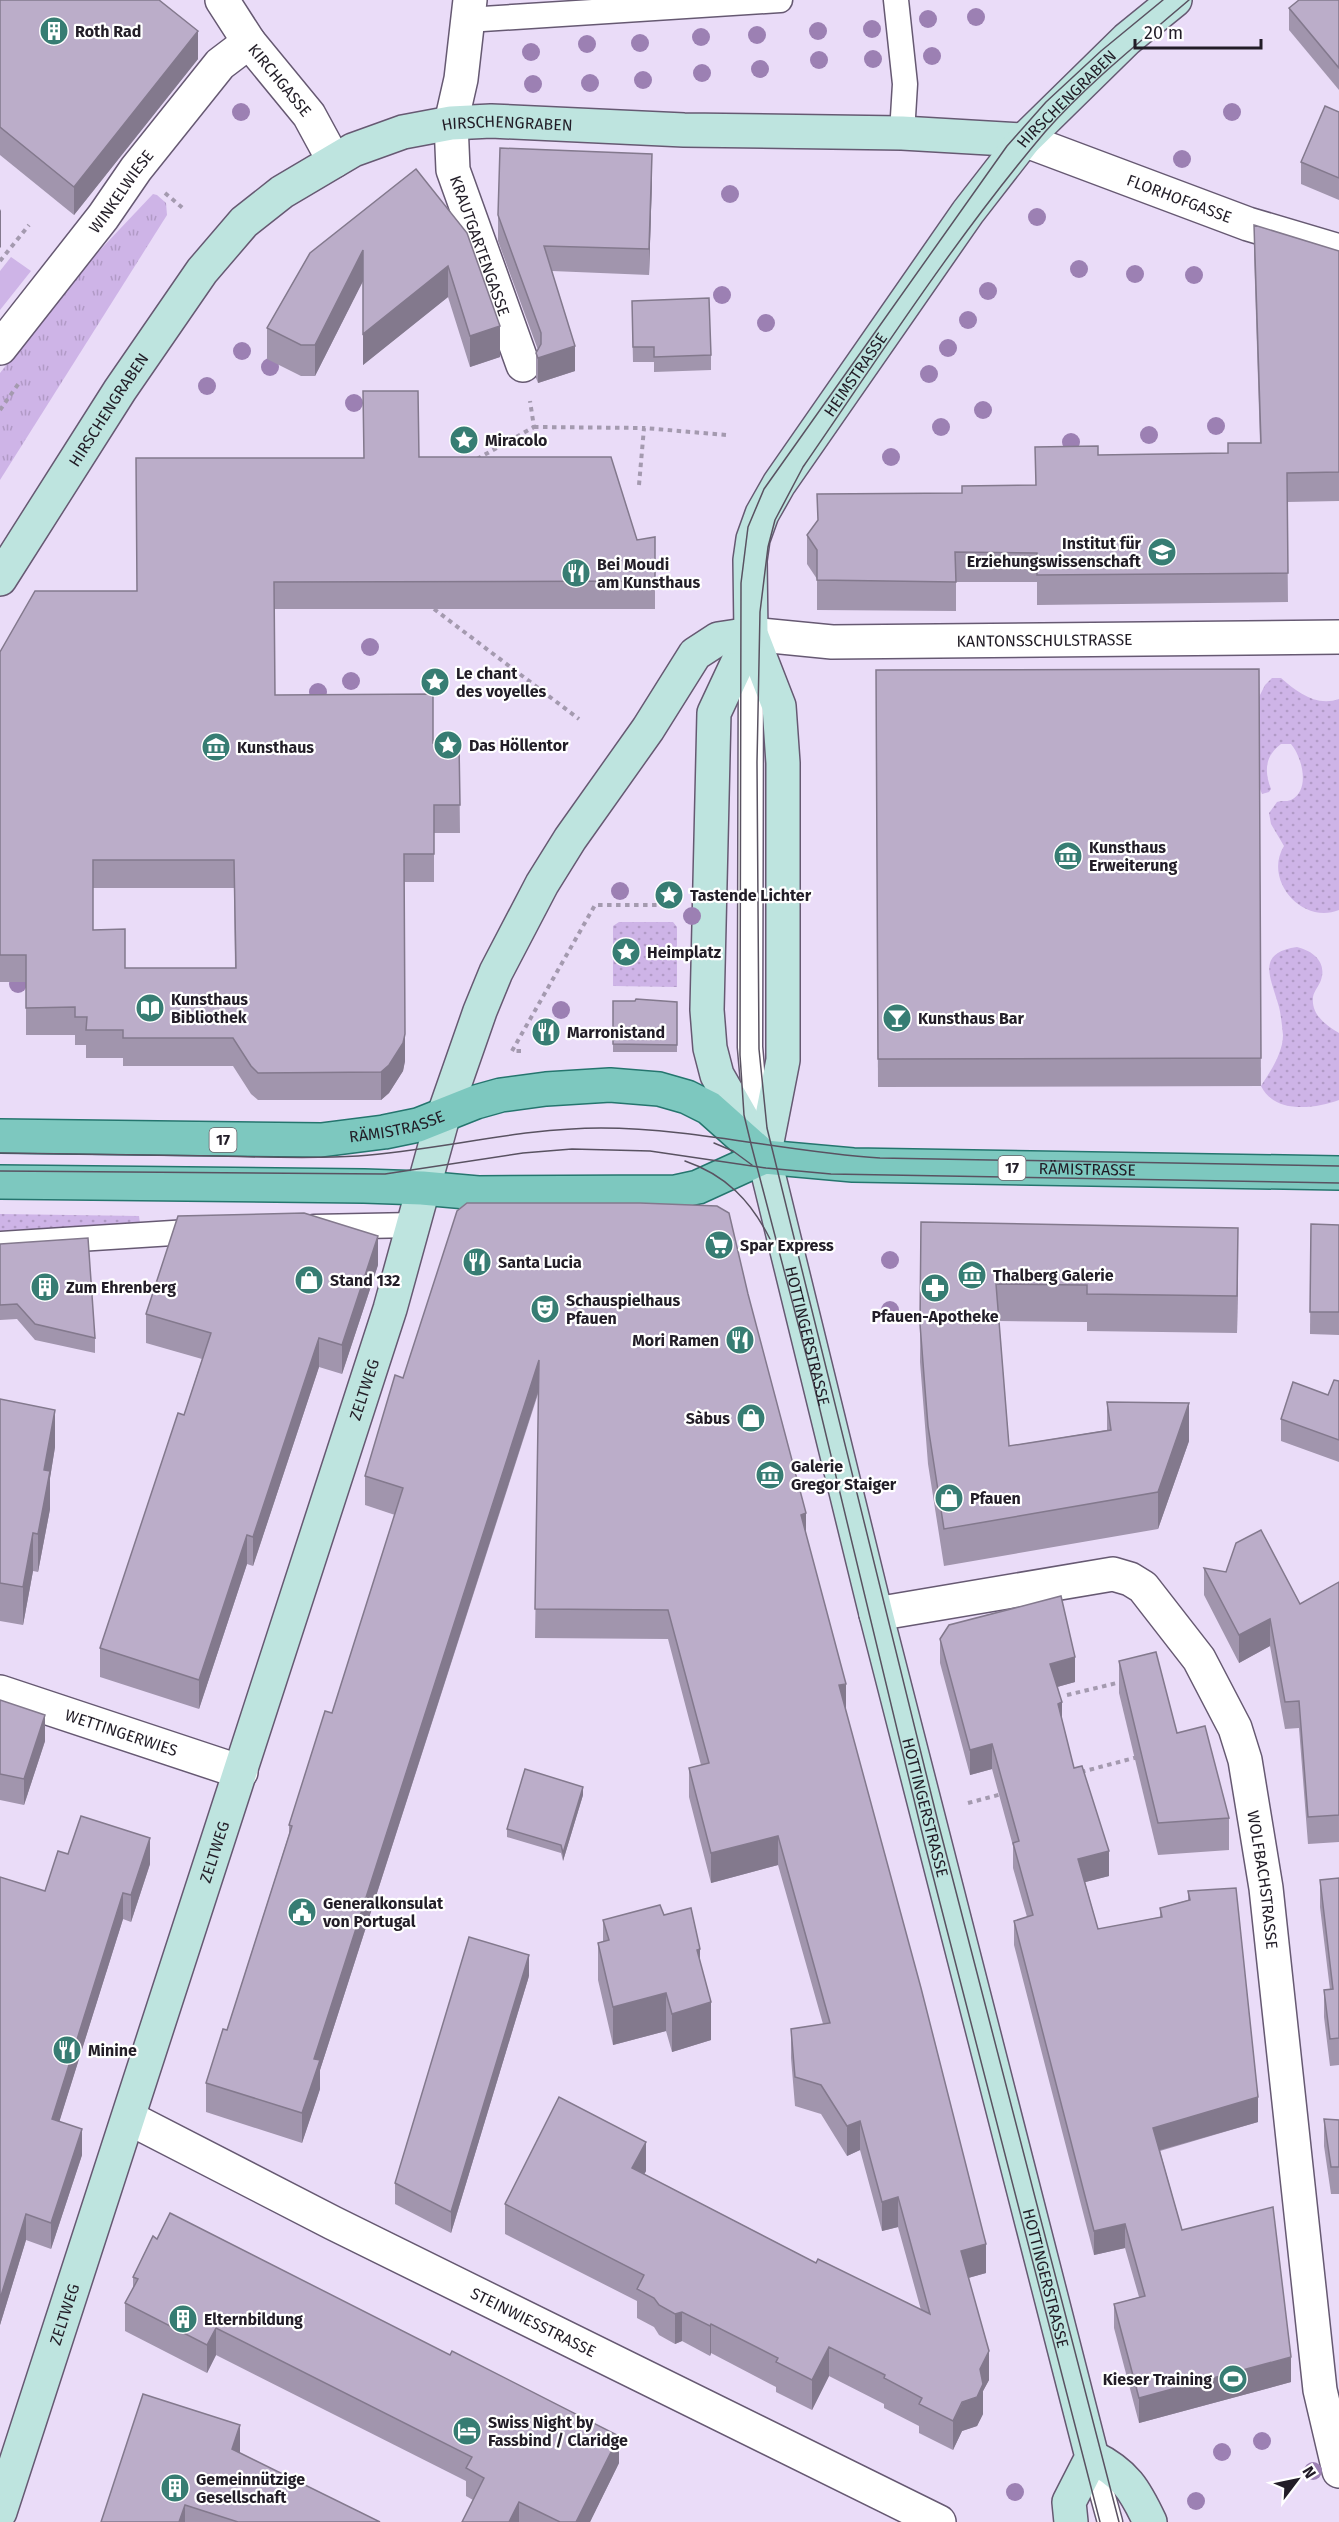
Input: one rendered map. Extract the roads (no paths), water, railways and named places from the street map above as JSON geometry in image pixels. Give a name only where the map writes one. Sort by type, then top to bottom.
[{"type":"main road","name":"RÄMISTRASSE","points":[[0,1136],[321,1140],[418,1125],[476,1102],[501,1095],[546,1089],[610,1085],[659,1089],[687,1097],[709,1108],[764,1157]]},
{"type":"main road","name":"RÄMISTRASSE","points":[[0,1182],[422,1188],[478,1193],[675,1192],[698,1187],[764,1157],[852,1165],[1339,1173]]},
{"type":"street","name":"KIRCHGASSE","points":[[222,0],[249,42],[309,115],[334,161]]},
{"type":"street","name":"HIRSCHENGRABEN","points":[[0,579],[120,390],[202,271],[244,222],[282,192],[353,150],[403,132],[451,123],[491,121],[684,130],[902,133],[1024,140],[1119,47],[1175,0]]},
{"type":"street","name":"KRAUTGARTENGASSE","points":[[469,10],[461,79],[451,123],[453,170],[523,365]]},
{"type":"street","name":"WINKELWIESE","points":[[0,348],[103,217],[136,169],[220,64],[249,42]]},
{"type":"street","name":"FLORHOFGASSE","points":[[1024,140],[1248,224],[1339,251]]},
{"type":"street","name":"HEIMSTRASSE","points":[[751,634],[750,560],[753,539],[762,514],[795,460],[968,212],[1024,140]]},
{"type":"street","name":"KANTONSSCHULSTRASSE","points":[[751,634],[832,642],[1339,637]]},
{"type":"street","points":[[422,1188],[443,1116],[496,972],[542,884],[570,839],[648,729],[695,654],[718,639],[751,634]]},
{"type":"street","points":[[751,634],[714,713],[707,1010],[710,1048],[717,1075],[764,1157]]},
{"type":"street","points":[[751,634],[779,706],[783,763],[783,1060],[764,1157]]},
{"type":"street","name":"HOTTINGERSTRASSE","points":[[764,1157],[790,1253],[876,1614],[1092,2457]]},
{"type":"street","name":"ZELTWEG","points":[[0,2512],[390,1309],[422,1188]]},
{"type":"street","name":"WOLFBACHSTRASSE","points":[[876,1614],[1104,1574],[1113,1575],[1130,1579],[1143,1587],[1199,1659],[1235,1728],[1245,1760],[1266,1888],[1320,2390],[1339,2471]]},
{"type":"street","name":"WETTINGERWIES","points":[[0,1692],[241,1772]]},
{"type":"street","name":"STEINWIESSTRASSE","points":[[129,2118],[333,2223],[939,2522]]},
{"type":"street","points":[[1071,2522],[1069,2502],[1092,2457],[1104,2463],[1133,2488],[1150,2522]]},
{"type":"lane","points":[[469,10],[780,0]]},
{"type":"lane","points":[[896,0],[905,84],[902,133]]},
{"type":"lane","points":[[290,1228],[414,1225]]},
{"type":"lane","points":[[0,1244],[152,1232],[221,1230]]},
{"type":"lane","name":"HOTTINGERSTRASSE","points":[[1092,2457],[1110,2522]]},
{"type":"tram line","points":[[1100,2522],[925,1845],[813,1381],[744,1115],[740,1055],[741,583],[748,527],[764,489],[1007,146],[1046,102],[1101,51],[1163,0]]},
{"type":"tram line","points":[[1119,2522],[939,1826],[767,1128],[759,1049],[757,762],[760,612],[768,547],[775,520],[803,467],[920,296],[1012,172],[1045,132],[1097,80],[1189,0]]},
{"type":"tram line","points":[[0,1153],[341,1157],[389,1153],[510,1135],[601,1128],[671,1132],[880,1158],[1339,1166]]},
{"type":"tram line","points":[[714,1143],[733,1151],[752,1165]]},
{"type":"tram line","points":[[0,1171],[385,1174],[523,1153],[572,1149],[650,1151],[766,1168],[831,1174],[1339,1183]]},
{"type":"tram line","points":[[685,1161],[713,1174],[736,1191],[746,1201],[770,1239]]},
{"type":"place","name":"Roth Rad","points":[[54,31]]},
{"type":"place","name":"Miracolo","points":[[464,440]]},
{"type":"place","name":"Institut für Erziehungswissenschaft","points":[[1162,552]]},
{"type":"place","name":"Bei Moudi am Kunsthaus","points":[[576,573]]},
{"type":"place","name":"Le chant des voyelles","points":[[435,682]]},
{"type":"place","name":"Das Höllentor","points":[[448,745]]},
{"type":"place","name":"Kunsthaus","points":[[216,747]]},
{"type":"place","name":"Kunsthaus Erweiterung","points":[[1068,856]]},
{"type":"place","name":"Tastende Lichter","points":[[669,895]]},
{"type":"place","name":"Heimplatz","points":[[626,952]]},
{"type":"place","name":"Kunsthaus Bibliothek","points":[[150,1008]]},
{"type":"place","name":"Kunsthaus Bar","points":[[897,1018]]},
{"type":"place","name":"Marronistand","points":[[546,1032]]},
{"type":"place","name":"Spar Express","points":[[719,1245]]},
{"type":"place","name":"Santa Lucia","points":[[477,1262]]},
{"type":"place","name":"Thalberg Galerie","points":[[972,1275]]},
{"type":"place","name":"Stand 132","points":[[309,1280]]},
{"type":"place","name":"Zum Ehrenberg","points":[[45,1287]]},
{"type":"place","name":"Pfauen-Apotheke","points":[[935,1288]]},
{"type":"place","name":"Schauspielhaus Pfauen","points":[[545,1309]]},
{"type":"place","name":"Mori Ramen","points":[[740,1340]]},
{"type":"place","name":"Sàbus","points":[[751,1418]]},
{"type":"place","name":"Galerie Gregor Staiger","points":[[770,1475]]},
{"type":"place","name":"Pfauen","points":[[949,1498]]},
{"type":"place","name":"Generalkonsulat von Portugal","points":[[302,1912]]},
{"type":"place","name":"Minine","points":[[67,2050]]},
{"type":"place","name":"Elternbildung","points":[[183,2319]]},
{"type":"place","name":"Kieser Training","points":[[1233,2379]]},
{"type":"place","name":"Swiss Night by Fassbind / Claridge","points":[[467,2431]]},
{"type":"place","name":"Gemeinnützige Gesellschaft","points":[[175,2488]]}]
